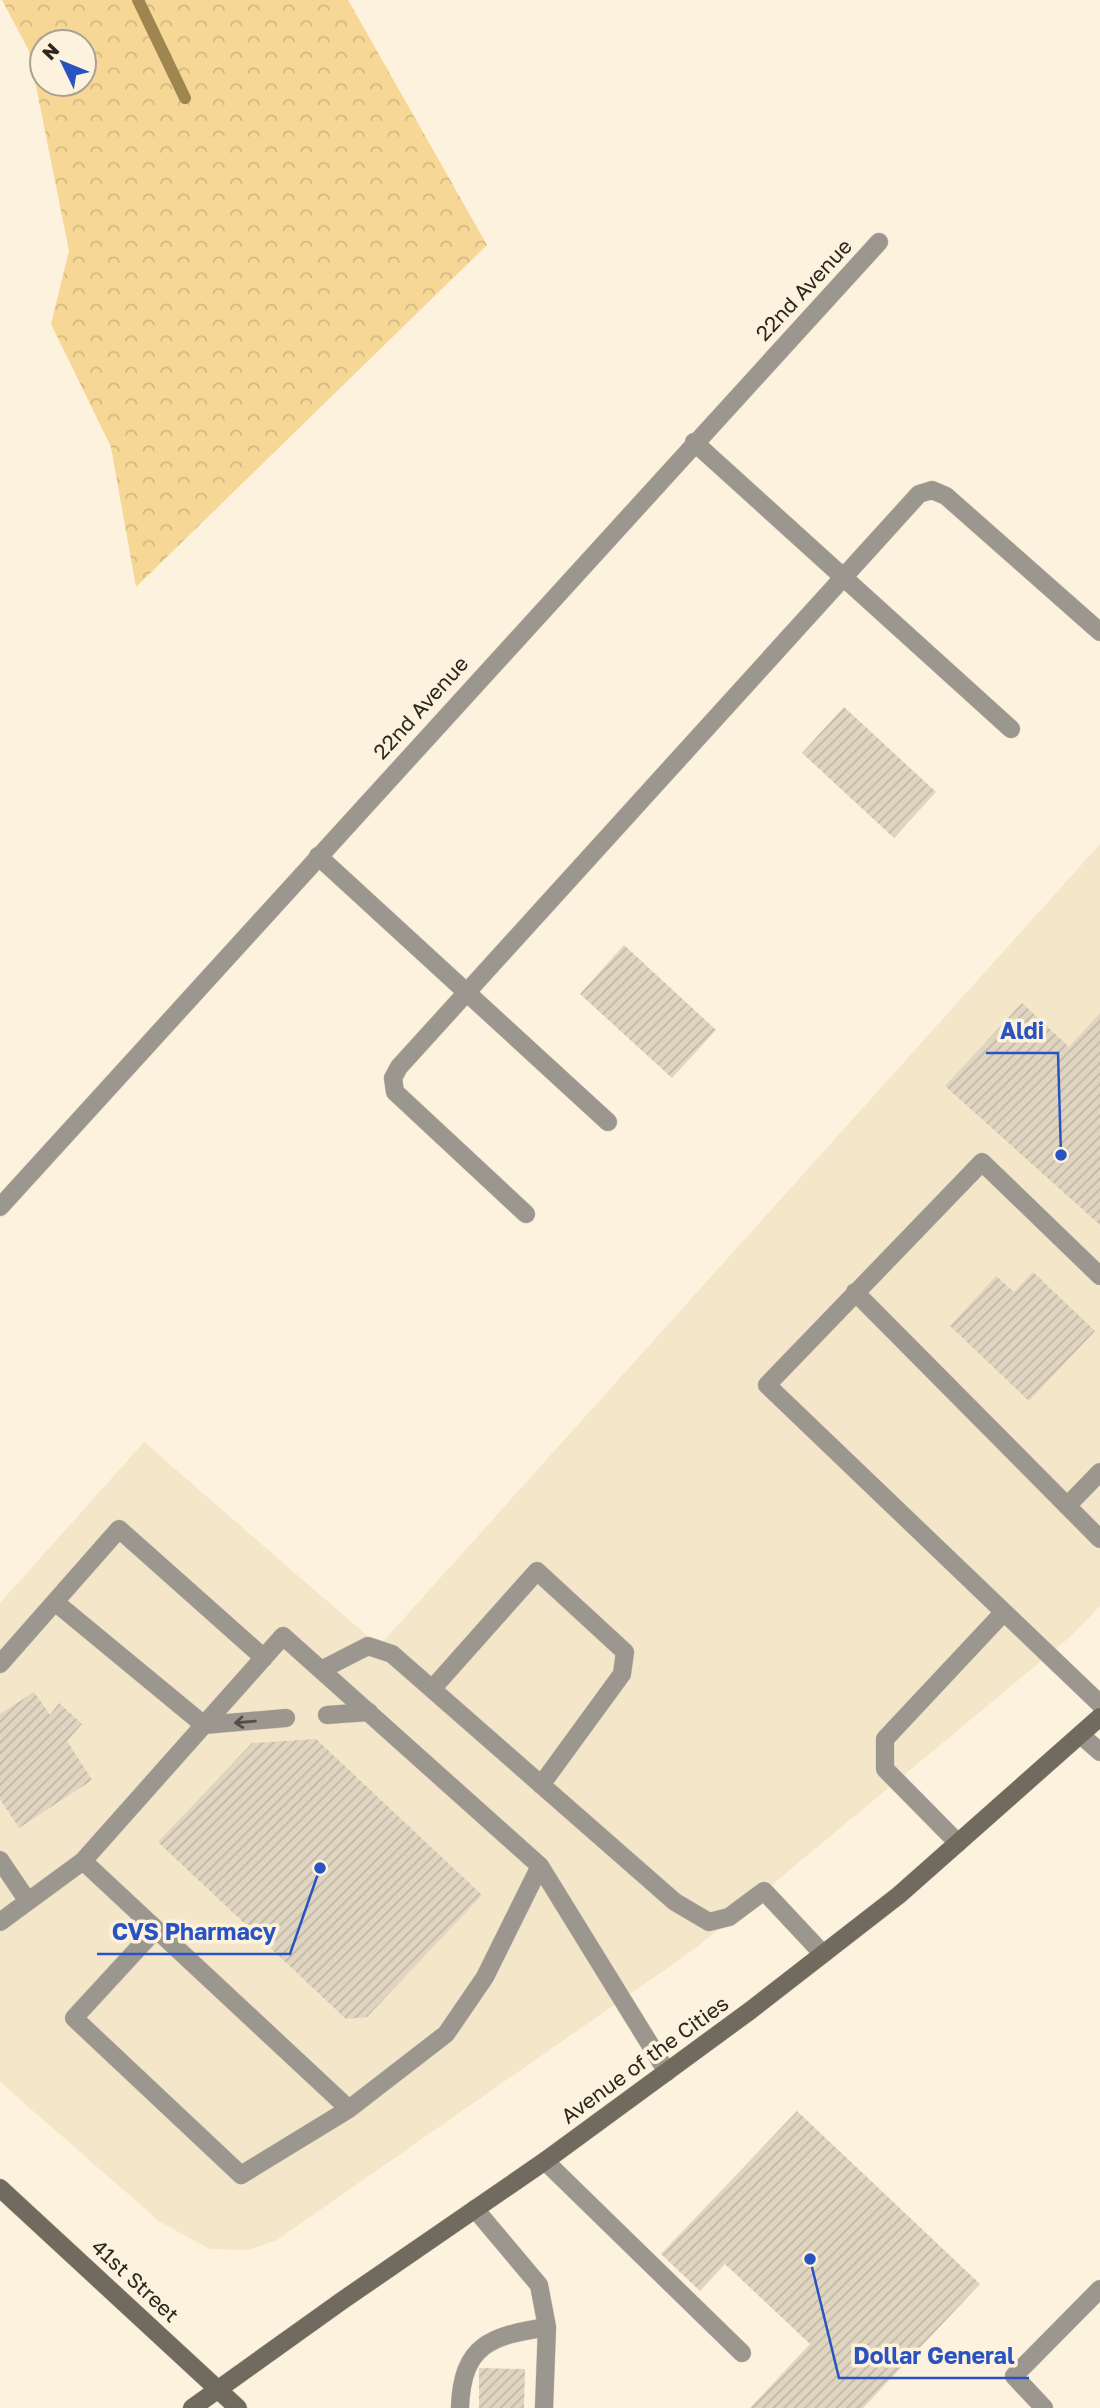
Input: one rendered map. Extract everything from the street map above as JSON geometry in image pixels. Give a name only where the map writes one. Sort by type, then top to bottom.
[{"type":"main road","name":"Avenue of the Cities","points":[[192,2408],[545,2161],[667,2072],[899,1895],[1100,1717]]},
{"type":"main road","name":"41st Street","points":[[0,2188],[238,2408]]},
{"type":"street","name":"22nd Avenue","points":[[0,1207],[879,242]]},
{"type":"street","points":[[694,442],[1011,729]]},
{"type":"street","points":[[526,1213],[395,1092],[393,1078],[399,1067],[919,494],[932,490],[946,496],[1100,632]]},
{"type":"street","points":[[318,856],[608,1122]]},
{"type":"street","points":[[1100,1276],[982,1163],[767,1385],[1100,1704]]},
{"type":"street","points":[[855,1292],[1100,1539]]},
{"type":"street","points":[[1067,1506],[1100,1472]]},
{"type":"street","points":[[0,1664],[119,1530],[264,1658]]},
{"type":"street","points":[[432,1689],[537,1571],[625,1652],[622,1674],[541,1785]]},
{"type":"street","points":[[55,1602],[204,1725],[286,1718]]},
{"type":"street","points":[[958,1843],[884,1769],[885,1738],[1004,1612]]},
{"type":"street","points":[[0,1922],[83,1861],[283,1636],[540,1866],[667,2072]]},
{"type":"street","points":[[321,1670],[368,1646],[392,1654],[675,1902],[709,1922],[729,1917],[764,1891],[822,1954]]},
{"type":"street","points":[[327,1715],[369,1712]]},
{"type":"street","points":[[1082,1735],[1100,1752]]},
{"type":"street","points":[[0,1860],[27,1900]]},
{"type":"street","points":[[83,1861],[349,2109]]},
{"type":"street","points":[[156,1929],[74,2018],[241,2175],[349,2109],[446,2034],[485,1977],[540,1866]]},
{"type":"street","points":[[545,2161],[742,2353]]},
{"type":"street","points":[[475,2209],[539,2285],[547,2327],[544,2408]]},
{"type":"street","points":[[1044,2408],[1014,2376],[1100,2289]]},
{"type":"street","points":[[460,2408],[464,2370],[482,2347],[508,2333],[547,2327]]},
{"type":"shaded area","points":[[1100,844],[1100,1606],[1070,1637],[696,1948],[277,2240],[248,2250],[210,2249],[160,2222],[0,2082],[0,1603],[144,1442],[379,1646]]},
{"type":"green space","points":[[2,0],[348,0],[487,245],[136,587],[111,447],[51,324],[69,251],[38,98],[98,98],[98,28],[28,28],[28,49]]},
{"type":"building","points":[[844,707],[936,792],[894,838],[802,753]]},
{"type":"building","points":[[624,945],[716,1030],[672,1078],[580,994]]},
{"type":"building","points":[[1022,1003],[1069,1047],[1100,1013],[1100,1225],[945,1086]]},
{"type":"building","points":[[1033,1272],[1095,1331],[1029,1401],[950,1326],[996,1276],[1014,1292]]},
{"type":"building","points":[[34,1692],[50,1715],[59,1703],[82,1724],[67,1741],[92,1780],[19,1828],[0,1799],[0,1714]]},
{"type":"building","points":[[316,1739],[482,1895],[367,2017],[346,2019],[158,1842],[252,1743]]},
{"type":"building","points":[[797,2111],[980,2284],[863,2408],[750,2408],[810,2344],[725,2264],[700,2291],[661,2254]]},
{"type":"building","points":[[479,2368],[525,2369],[524,2408],[479,2408]]},
{"type":"waterway","points":[[138,0],[185,98]]},
{"type":"place","name":"Aldi","points":[[1061,1155]]},
{"type":"place","name":"CVS Pharmacy","points":[[320,1868]]},
{"type":"place","name":"Dollar General","points":[[810,2259]]}]
